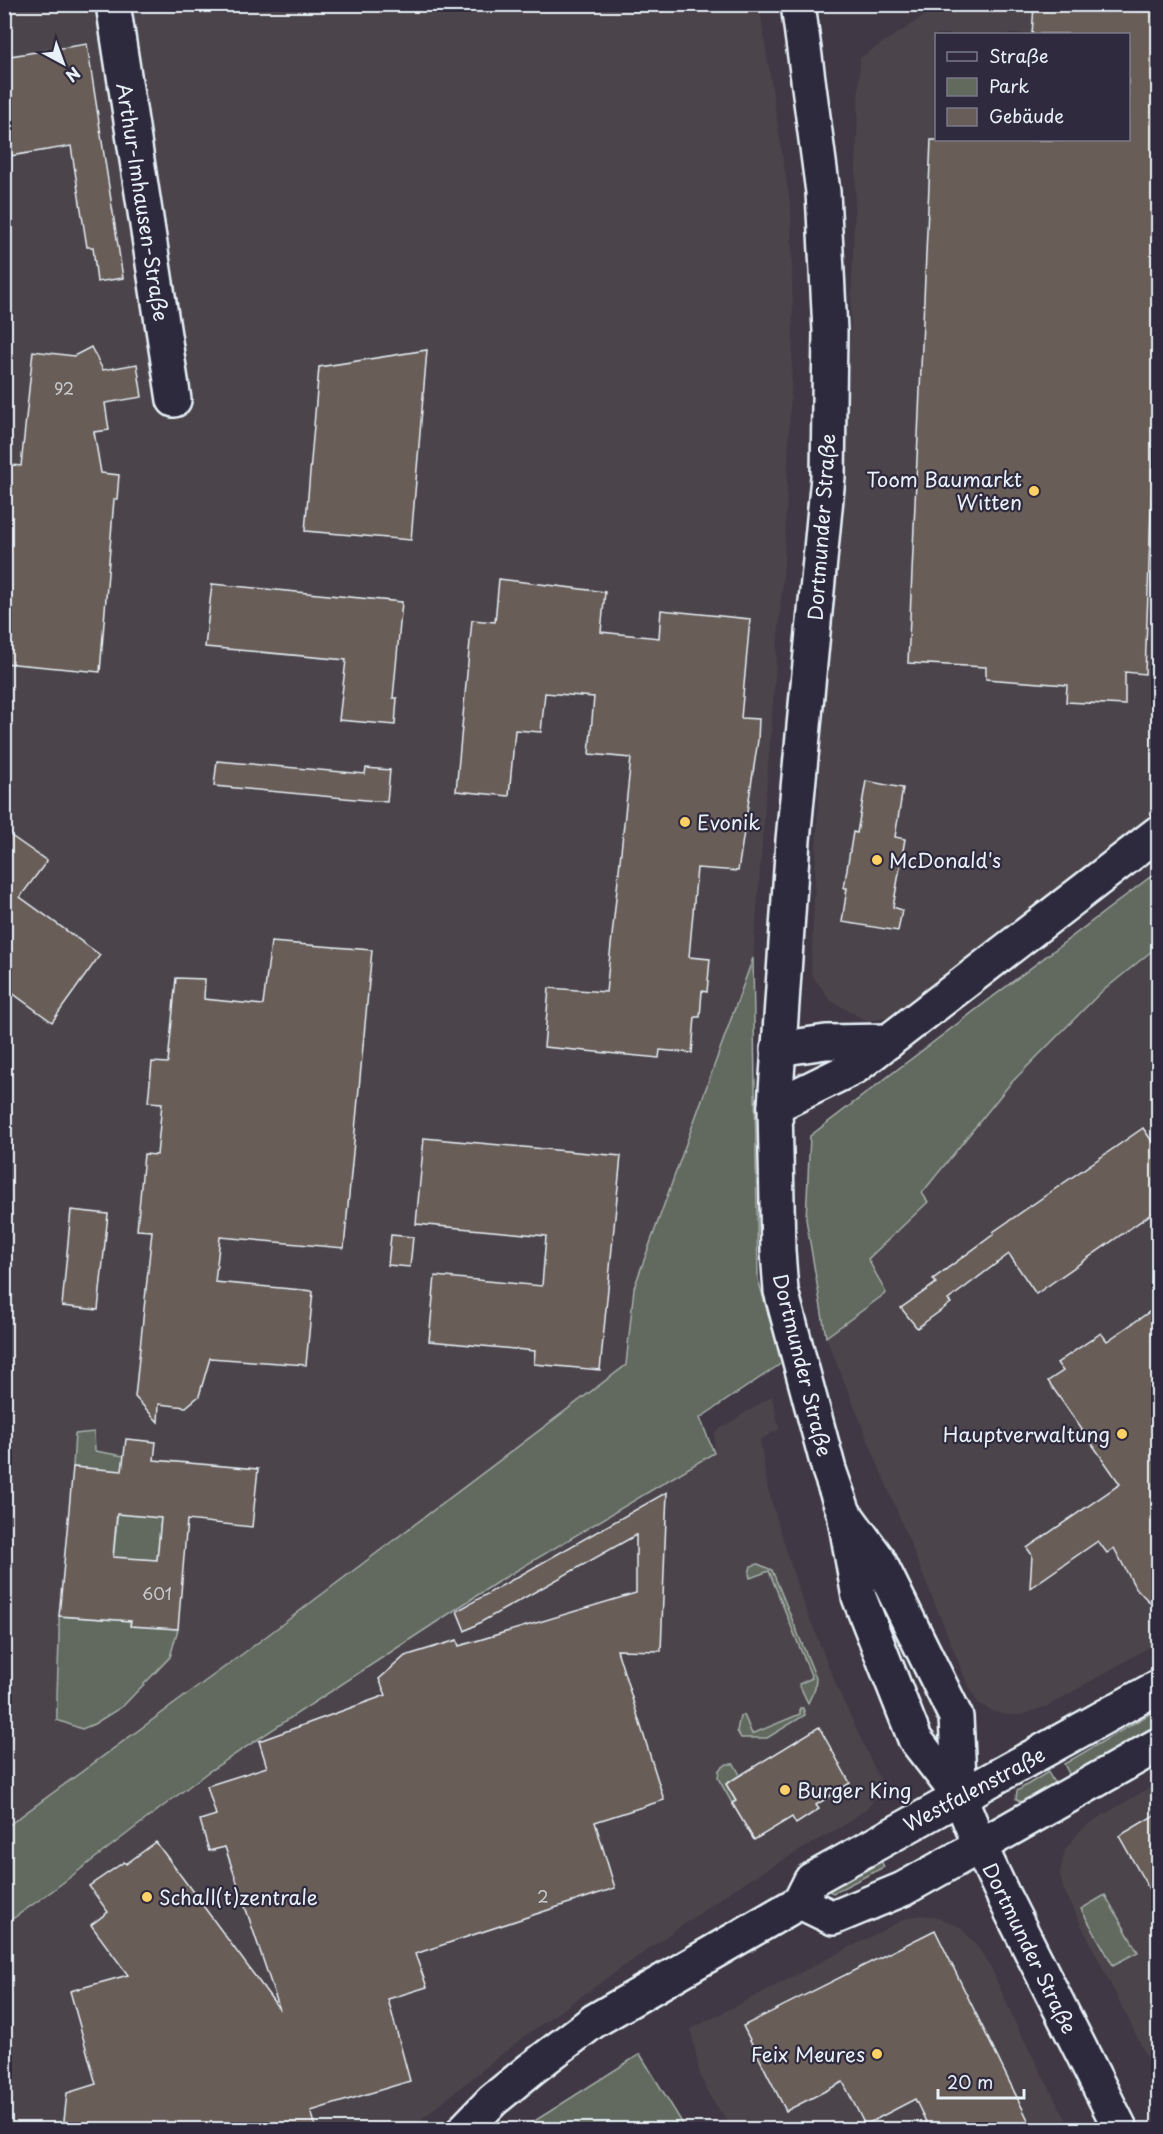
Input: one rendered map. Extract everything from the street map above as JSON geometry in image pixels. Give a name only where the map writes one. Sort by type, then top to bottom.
[{"type":"main road","name":"Arthur-Imhausen-Straße","points":[[113,4],[174,400]]},
{"type":"main road","name":"Dortmunder Straße","points":[[798,4],[823,192],[830,331],[828,477],[796,797],[775,1106],[778,1251],[782,1291],[829,1470],[844,1513],[859,1597],[915,1738],[960,1797],[980,1846],[1065,2022],[1121,2130]]},
{"type":"main road","points":[[775,1106],[855,1067],[1158,833]]},
{"type":"main road","points":[[778,1049],[826,1042],[889,1041]]},
{"type":"main road","name":"Dortmunder Straße","points":[[844,1513],[878,1558],[956,1717],[960,1797]]},
{"type":"main road","name":"Westfalenstraße","points":[[464,2130],[493,2100],[594,2021],[800,1902],[811,1880],[1158,1686]]},
{"type":"main road","points":[[800,1902],[832,1918],[903,1889],[1158,1745]]},
{"type":"shaded area","points":[[5,5],[759,5],[791,210],[793,336],[784,561],[753,958],[634,1288],[626,1365],[256,1644],[5,1828]]},
{"type":"shaded area","points":[[941,5],[1158,5],[1158,820],[913,1014],[867,1021],[830,1000],[811,973],[828,581],[847,424],[860,58]]},
{"type":"shaded area","points":[[1158,946],[1158,1642],[1048,1706],[1020,1715],[1008,1715],[994,1712],[978,1703],[966,1680],[826,1337],[886,1293],[868,1259],[928,1202],[922,1194],[1010,1085],[1099,994]]},
{"type":"shaded area","points":[[772,1396],[779,1429],[760,1440],[768,1490],[798,1589],[838,1690],[881,1782],[867,1808],[846,1824],[728,1893],[522,2038],[409,2129],[5,2130],[5,1924],[208,1772],[499,1581],[714,1453],[715,1432]]},
{"type":"shaded area","points":[[1158,1783],[1158,2079],[1063,1888],[1060,1873],[1065,1850],[1080,1831],[1091,1822]]},
{"type":"shaded area","points":[[921,1915],[937,1917],[960,1927],[979,1949],[992,1970],[1018,2029],[1071,2129],[737,2129],[727,2120],[711,2098],[700,2075],[691,2029],[905,1919]]},
{"type":"green space","points":[[1158,871],[1158,946],[1099,994],[1010,1084],[922,1193],[928,1202],[868,1259],[886,1293],[826,1337],[806,1219],[810,1136]]},
{"type":"green space","points":[[753,958],[758,1279],[782,1363],[700,1418],[714,1453],[499,1581],[208,1772],[5,1924],[5,1828],[256,1644],[626,1365],[634,1288]]},
{"type":"green space","points":[[94,1432],[95,1451],[124,1456],[122,1471],[73,1467],[75,1434]]},
{"type":"green space","points":[[119,1501],[161,1518],[157,1560],[135,1559],[130,1625],[178,1629],[170,1657],[123,1706],[82,1729],[57,1720],[59,1616],[107,1619]]},
{"type":"green space","points":[[758,1564],[772,1570],[816,1678],[815,1688],[808,1703],[799,1684],[812,1678],[769,1571],[750,1578],[751,1566]]},
{"type":"green space","points":[[800,1708],[803,1708],[805,1715],[767,1738],[741,1738],[737,1731],[740,1716],[744,1715],[752,1734],[800,1714]]},
{"type":"green space","points":[[1158,1709],[1158,1734],[1074,1783],[1064,1764]]},
{"type":"green space","points":[[727,1764],[734,1764],[740,1775],[726,1784],[736,1801],[732,1803],[718,1778],[719,1770]]},
{"type":"green space","points":[[1048,1772],[1059,1792],[1031,1802],[1016,1799],[1017,1791]]},
{"type":"green space","points":[[878,1854],[884,1867],[833,1893],[829,1891],[827,1886]]},
{"type":"green space","points":[[1105,1895],[1138,1952],[1113,1965],[1081,1909]]},
{"type":"green space","points":[[640,2054],[686,2129],[522,2129]]},
{"type":"building","name":"Toom Baumarkt Witten","points":[[1034,6],[1158,11],[1158,319],[1145,674],[1125,672],[1125,705],[1066,702],[1067,685],[986,679],[986,667],[908,663],[931,140],[1130,141],[1130,33],[1032,33]]},
{"type":"building","points":[[87,44],[123,278],[97,282],[93,247],[87,247],[71,146],[4,157],[4,57]]},
{"type":"building","points":[[91,347],[103,370],[137,364],[142,397],[105,403],[109,430],[94,432],[101,473],[119,475],[117,499],[114,499],[100,672],[4,663],[4,464],[21,466],[33,351],[74,356]]},
{"type":"building","points":[[427,350],[411,540],[305,531],[319,367]]},
{"type":"building","points":[[499,579],[605,592],[601,632],[659,638],[661,610],[750,619],[741,718],[759,719],[758,740],[738,871],[697,868],[689,957],[710,959],[707,992],[702,991],[700,1017],[695,1017],[692,1053],[660,1050],[659,1058],[544,1047],[549,988],[606,992],[631,758],[589,754],[594,697],[545,693],[541,732],[515,730],[509,796],[456,791],[472,620],[495,622]]},
{"type":"building","points":[[212,584],[402,602],[393,698],[397,698],[395,725],[339,720],[346,660],[205,647]]},
{"type":"building","points":[[217,761],[365,774],[366,768],[390,770],[387,802],[214,786]]},
{"type":"building","name":"McDonald's","points":[[866,781],[903,788],[895,837],[905,839],[893,907],[902,910],[898,931],[842,922],[847,888],[844,888],[853,832],[857,833]]},
{"type":"building","points":[[4,831],[47,861],[20,897],[100,955],[52,1022],[4,987]]},
{"type":"building","points":[[271,942],[372,950],[344,1248],[220,1237],[215,1282],[313,1291],[306,1365],[210,1358],[199,1396],[186,1407],[159,1404],[158,1422],[135,1397],[152,1231],[137,1230],[144,1154],[157,1155],[162,1103],[148,1102],[152,1062],[168,1063],[176,978],[205,979],[204,999],[263,1005]]},
{"type":"building","points":[[1143,1128],[1158,1150],[1158,1209],[1036,1294],[1009,1254],[948,1300],[951,1303],[917,1328],[901,1308],[936,1283],[933,1279],[994,1234],[993,1232]]},
{"type":"building","points":[[424,1138],[621,1156],[600,1370],[534,1364],[535,1351],[429,1341],[435,1276],[542,1286],[546,1236],[416,1224]]},
{"type":"building","points":[[71,1210],[108,1214],[98,1310],[62,1306]]},
{"type":"building","points":[[391,1235],[413,1237],[410,1267],[388,1265]]},
{"type":"building","name":"Hauptverwaltung","points":[[1158,1306],[1158,1611],[1135,1587],[1114,1548],[1107,1553],[1098,1541],[1030,1588],[1032,1555],[1027,1548],[1120,1484],[1048,1381],[1063,1371],[1057,1363],[1101,1333],[1107,1341]]},
{"type":"building","points":[[126,1439],[156,1442],[154,1460],[258,1469],[252,1527],[187,1520],[178,1629],[130,1626],[131,1621],[59,1616],[73,1467],[122,1471]],"holes":[[[117,1514],[161,1518],[157,1560],[113,1557]]]},
{"type":"building","points":[[667,1492],[661,1651],[617,1650],[664,1800],[595,1822],[615,1888],[415,1954],[427,1987],[388,1999],[410,2081],[311,2111],[317,2130],[63,2130],[67,2093],[96,2084],[70,1991],[128,1975],[91,1925],[108,1912],[89,1886],[124,1862],[126,1864],[156,1842],[280,2010],[225,1847],[209,1851],[200,1820],[216,1815],[207,1786],[267,1767],[259,1741],[386,1695],[379,1679],[405,1656],[457,1640],[459,1646],[636,1593],[636,1535],[465,1631],[457,1611]]},
{"type":"building","name":"Burger King","points":[[819,1727],[850,1783],[816,1805],[819,1809],[796,1824],[792,1817],[754,1840],[732,1803],[736,1801],[726,1784]]},
{"type":"building","points":[[1158,1813],[1158,1905],[1119,1836]]},
{"type":"building","name":"Feix Meures","points":[[935,1930],[1033,2130],[930,2130],[915,2099],[865,2125],[843,2082],[786,2111],[743,2026]]},
{"type":"place","name":"Toom Baumarkt Witten","points":[[1034,491]]},
{"type":"place","name":"Evonik","points":[[685,822]]},
{"type":"place","name":"McDonald's","points":[[877,860]]},
{"type":"place","name":"Hauptverwaltung","points":[[1122,1434]]},
{"type":"place","name":"Burger King","points":[[785,1790]]},
{"type":"place","name":"Schall(t)zentrale","points":[[147,1897]]},
{"type":"place","name":"Feix Meures","points":[[877,2054]]}]
